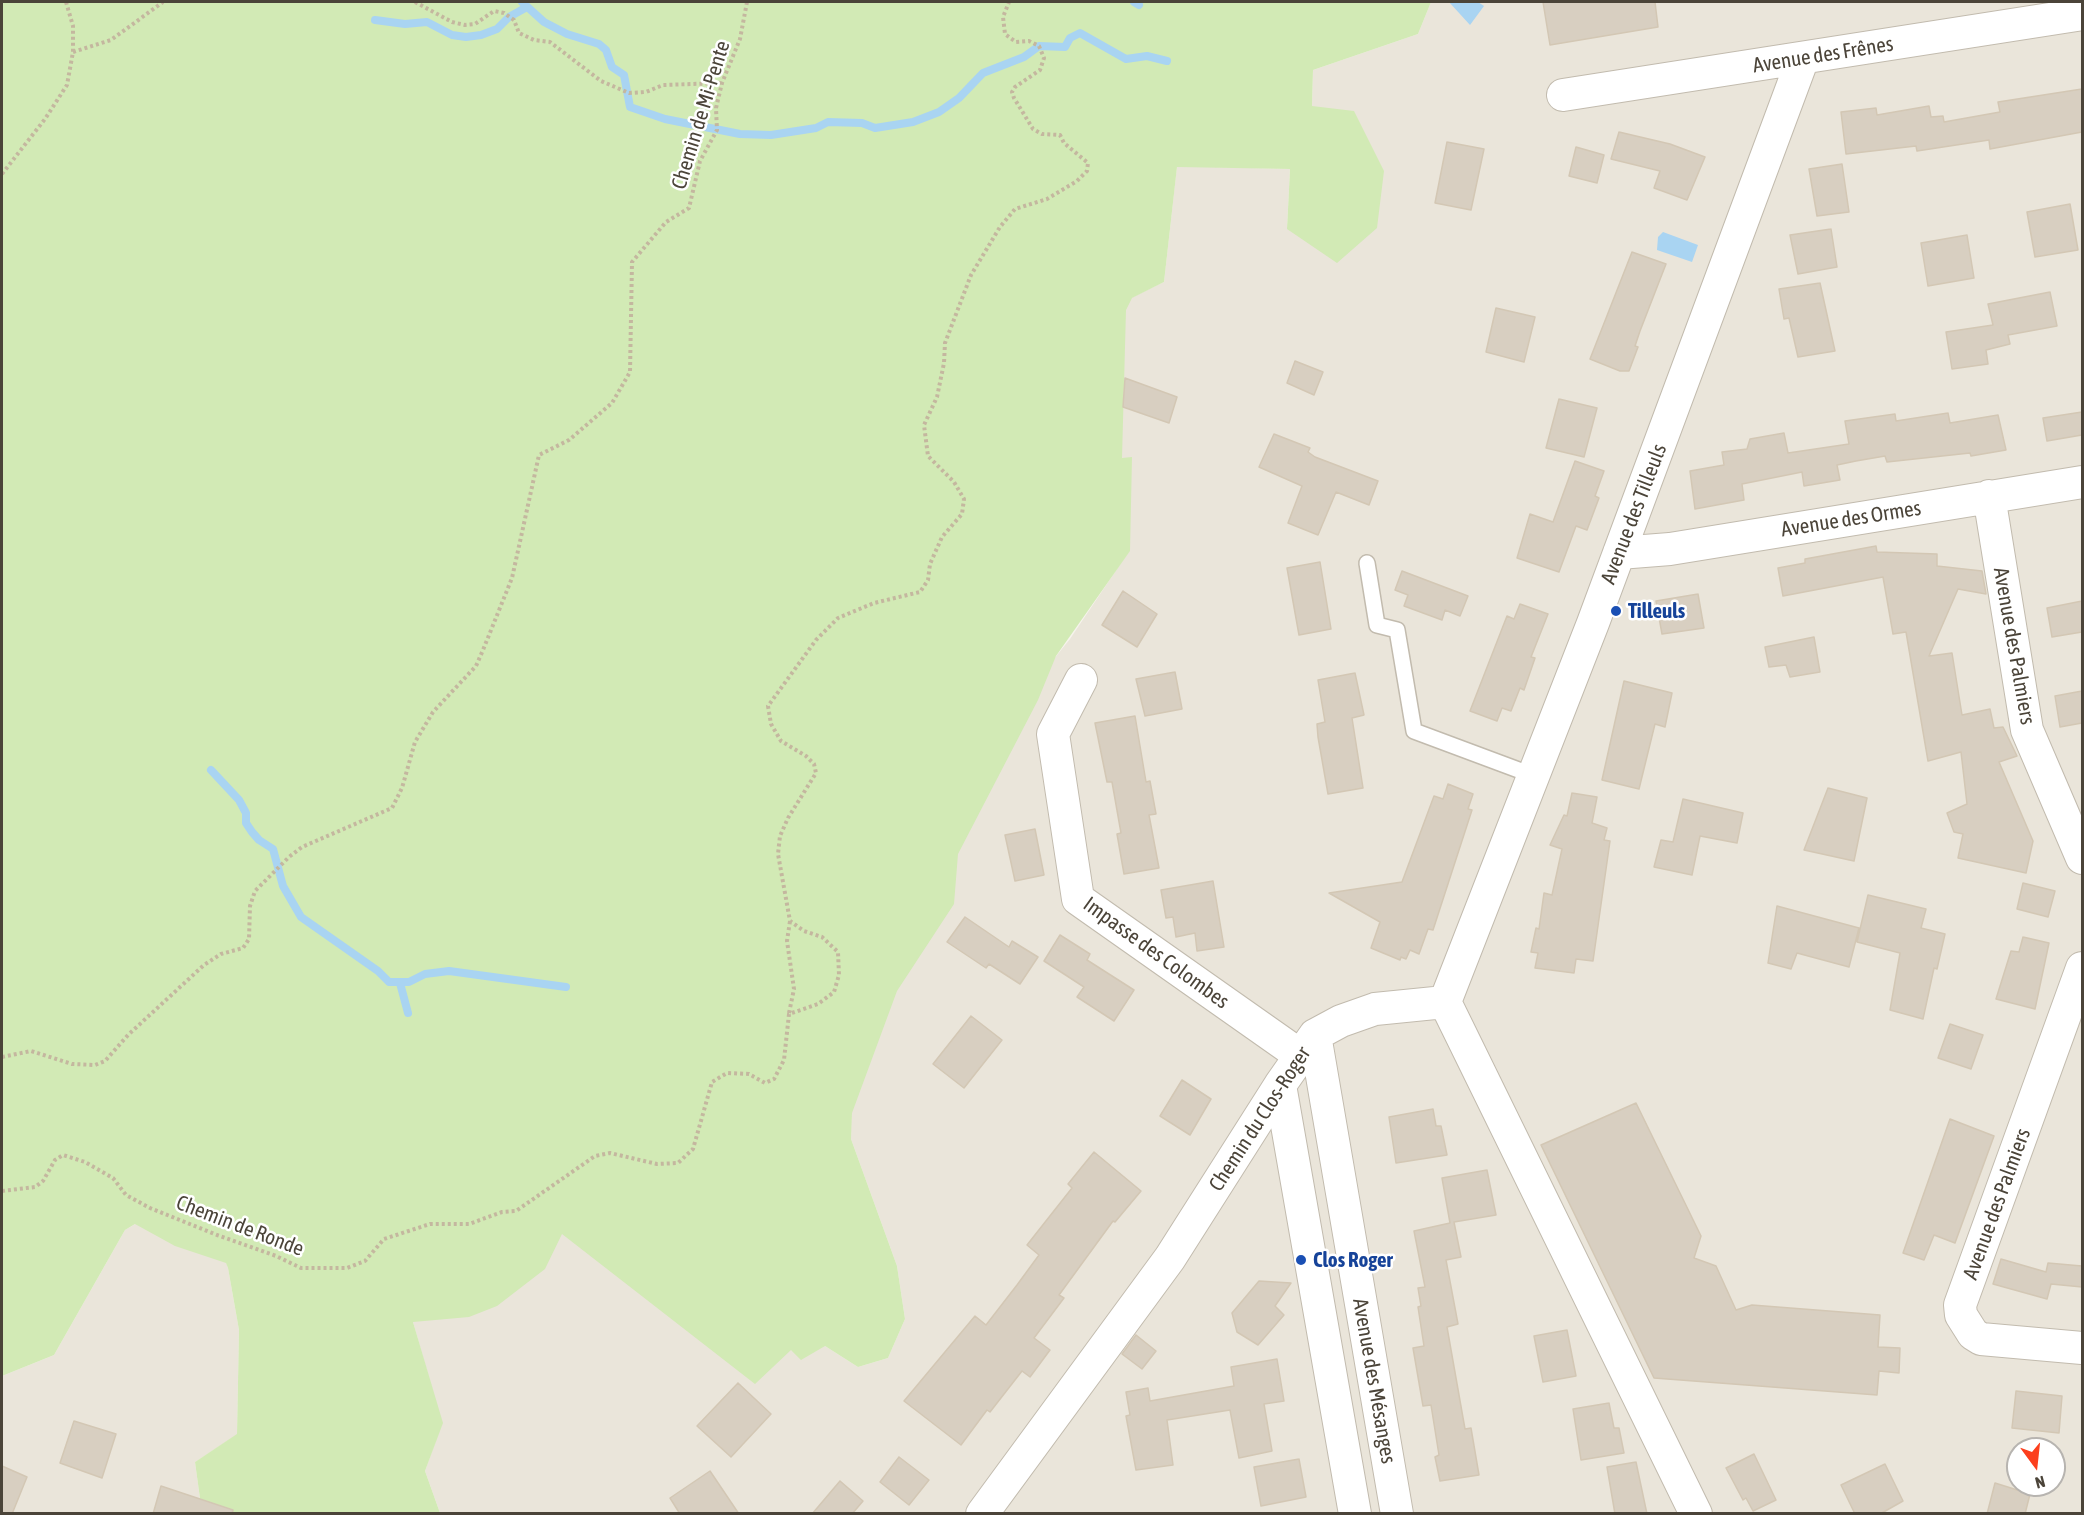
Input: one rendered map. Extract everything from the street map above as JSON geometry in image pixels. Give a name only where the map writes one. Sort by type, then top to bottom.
[{"type":"street","name":"Avenue des Frênes","points":[[1563,95],[2082,14]]},
{"type":"street","name":"Avenue des Tilleuls","points":[[1445,1002],[1619,553],[1803,58]]},
{"type":"street","name":"Avenue des Ormes","points":[[1619,553],[1670,549],[2082,482]]},
{"type":"street","name":"Avenue des Palmiers","points":[[1989,496],[2027,730],[2082,858]]},
{"type":"street","name":"Impasse des Colombes","points":[[1081,680],[1053,734],[1078,900],[1308,1045]]},
{"type":"street","name":"Avenue des Palmiers","points":[[2082,968],[1960,1305],[1961,1315],[1973,1334],[1981,1339],[2082,1348]]},
{"type":"street","name":"Chemin du Clos-Roger","points":[[982,1514],[1170,1258],[1308,1045],[1341,1021],[1375,1009],[1445,1002]]},
{"type":"street","points":[[1445,1002],[1696,1514]]},
{"type":"street","name":"Avenue des Mésanges","points":[[1308,1045],[1397,1514]]},
{"type":"street","name":"Avenue des Mésanges","points":[[1280,1085],[1356,1514]]},
{"type":"lane","points":[[1367,563],[1377,625],[1397,630],[1414,730],[1532,775]]},
{"type":"path","points":[[2,174],[45,119],[67,85],[73,52],[73,26],[66,2]]},
{"type":"path","points":[[73,52],[111,40],[163,2]]},
{"type":"path","points":[[415,2],[452,22],[465,25],[475,24],[494,11],[504,13],[514,20],[519,33],[534,40],[550,42],[601,81],[629,93],[646,92],[663,85],[723,82]]},
{"type":"path","name":"Chemin de Mi-Pente","points":[[2,1057],[31,1051],[72,1064],[94,1065],[105,1061],[128,1035],[204,965],[221,954],[243,948],[249,939],[250,906],[255,891],[289,857],[302,847],[392,808],[402,788],[416,742],[433,712],[476,666],[483,650],[512,578],[539,455],[568,440],[612,403],[630,372],[632,262],[666,222],[689,208],[700,161],[717,130],[716,108],[723,82],[740,39],[747,2]]},
{"type":"path","points":[[789,1014],[794,989],[787,941],[790,921],[778,855],[780,836],[788,818],[816,773],[814,764],[806,756],[781,741],[771,724],[768,706],[809,648],[838,618],[874,603],[920,592],[928,580],[930,564],[942,537],[962,514],[964,499],[954,482],[928,456],[924,425],[937,398],[944,363],[945,343],[971,275],[1000,227],[1015,209],[1047,199],[1077,181],[1086,171],[1088,163],[1064,143],[1060,135],[1042,134],[1033,129],[1014,98],[1012,92],[1015,87],[1040,70],[1044,58],[1039,46],[1029,41],[1016,42],[1005,34],[1003,16],[1009,2]]},
{"type":"path","points":[[789,1014],[818,1004],[834,992],[839,975],[838,952],[822,937],[804,931],[790,921]]},
{"type":"path","name":"Chemin de Ronde","points":[[2,1191],[35,1187],[43,1181],[55,1160],[63,1155],[85,1162],[113,1178],[126,1195],[150,1208],[276,1256],[301,1268],[359,1265],[384,1239],[430,1224],[469,1224],[502,1212],[516,1211],[595,1156],[610,1153],[657,1164],[678,1163],[693,1149],[696,1142],[712,1082],[727,1073],[749,1074],[765,1083],[774,1079],[784,1060],[789,1014]]},
{"type":"shaded area","points":[[1431,2],[2082,2],[2082,1513],[440,1513],[425,1471],[442,1423],[413,1322],[459,1272],[566,1210],[825,1346],[858,1367],[888,1358],[905,1319],[897,1266],[851,1139],[852,1059],[1032,686],[1070,639],[1129,551],[1069,469],[1116,305],[1164,282],[1177,166],[1290,169],[1287,229],[1312,106],[1313,70],[1418,34]]},
{"type":"shaded area","points":[[167,1205],[217,1235],[228,1268],[239,1330],[237,1435],[195,1462],[202,1513],[2,1514],[2,1376],[54,1355],[125,1230]]},
{"type":"green space","points":[[2,2],[1431,2],[1418,34],[1313,70],[1312,106],[1354,111],[1384,171],[1377,228],[1337,263],[1287,229],[1290,169],[1177,167],[1164,282],[1132,298],[1126,310],[1122,458],[1132,457],[1130,551],[1056,656],[1038,700],[958,854],[954,904],[897,991],[852,1113],[851,1139],[897,1266],[905,1319],[888,1358],[858,1367],[825,1346],[801,1360],[791,1350],[755,1384],[562,1234],[545,1269],[497,1306],[469,1317],[413,1322],[443,1423],[425,1471],[440,1513],[202,1513],[195,1462],[237,1434],[239,1330],[228,1268],[226,1263],[175,1246],[135,1224],[125,1230],[54,1355],[2,1376]]},
{"type":"water","points":[[1449,2],[1478,2],[1484,6],[1470,25]]},
{"type":"water","points":[[1663,232],[1698,245],[1692,262],[1657,250],[1658,237]]},
{"type":"building","points":[[1543,2],[1655,2],[1658,27],[1550,45]]},
{"type":"building","points":[[2082,89],[2082,132],[1990,149],[1989,140],[1917,151],[1916,146],[1846,154],[1841,112],[1876,108],[1877,115],[1929,106],[1931,117],[1943,116],[1944,122],[2000,112],[1998,102]]},
{"type":"building","points":[[1619,132],[1670,144],[1705,157],[1687,200],[1654,188],[1660,171],[1611,159]]},
{"type":"building","points":[[1447,142],[1484,149],[1471,210],[1435,203]]},
{"type":"building","points":[[1576,147],[1604,155],[1597,183],[1569,176]]},
{"type":"building","points":[[1842,164],[1849,212],[1817,216],[1809,169]]},
{"type":"building","points":[[2070,204],[2078,250],[2035,257],[2027,212]]},
{"type":"building","points":[[1831,229],[1837,267],[1798,274],[1790,235]]},
{"type":"building","points":[[1967,235],[1974,278],[1928,286],[1921,243]]},
{"type":"building","points":[[1632,252],[1666,264],[1640,331],[1635,346],[1638,347],[1629,371],[1620,371],[1590,359]]},
{"type":"building","points":[[1820,283],[1835,351],[1798,357],[1789,318],[1784,319],[1779,289]]},
{"type":"building","points":[[2050,292],[2057,326],[2008,335],[2010,344],[1986,350],[1988,364],[1952,369],[1946,332],[1993,325],[1988,304]]},
{"type":"building","points":[[1496,308],[1535,317],[1524,362],[1486,352]]},
{"type":"building","points":[[1295,361],[1323,372],[1314,395],[1287,383]]},
{"type":"building","points":[[1125,378],[1177,397],[1169,423],[1123,407]]},
{"type":"building","points":[[1559,399],[1597,408],[1584,457],[1546,448]]},
{"type":"building","points":[[2082,412],[2082,435],[2047,441],[2043,418]]},
{"type":"building","points":[[1948,413],[1950,423],[1998,415],[2006,450],[1971,456],[1970,453],[1887,462],[1885,456],[1856,461],[1837,465],[1840,480],[1804,486],[1802,472],[1742,484],[1744,500],[1695,509],[1690,471],[1724,465],[1722,452],[1747,449],[1750,439],[1784,433],[1788,453],[1849,444],[1845,421],[1895,414],[1896,421]]},
{"type":"building","points":[[1274,434],[1310,448],[1308,452],[1315,457],[1378,481],[1369,505],[1336,492],[1318,535],[1288,523],[1302,486],[1259,467]]},
{"type":"building","points":[[1575,461],[1604,471],[1595,496],[1599,498],[1587,530],[1576,526],[1559,572],[1517,558],[1530,514],[1553,522]]},
{"type":"building","points":[[1876,546],[1877,552],[1937,554],[1937,566],[1982,571],[1986,594],[1958,589],[1929,656],[1952,653],[1962,715],[1990,709],[1994,728],[2003,727],[2017,756],[1999,762],[2033,841],[2026,873],[1958,858],[1963,834],[1954,832],[1947,813],[1967,804],[1961,752],[1928,761],[1906,632],[1893,634],[1883,577],[1783,596],[1778,568],[1805,563],[1805,559]]},
{"type":"building","points":[[1320,562],[1331,629],[1299,635],[1287,568]]},
{"type":"building","points":[[1402,571],[1468,596],[1460,616],[1445,610],[1442,620],[1404,606],[1408,595],[1395,590]]},
{"type":"building","points":[[1123,591],[1157,614],[1137,647],[1102,625]]},
{"type":"building","points":[[1698,594],[1704,628],[1662,634],[1656,601]]},
{"type":"building","points":[[2082,601],[2082,632],[2052,637],[2047,608]]},
{"type":"building","points":[[1520,604],[1548,614],[1531,657],[1535,658],[1524,690],[1520,688],[1511,711],[1502,708],[1497,721],[1470,711],[1507,616],[1514,619]]},
{"type":"building","points":[[1814,637],[1820,672],[1790,677],[1786,665],[1769,667],[1765,647]]},
{"type":"building","points":[[1175,672],[1182,709],[1145,716],[1136,679]]},
{"type":"building","points":[[1355,673],[1364,715],[1352,718],[1363,788],[1328,794],[1318,737],[1317,724],[1325,722],[1318,680]]},
{"type":"building","points":[[1624,681],[1672,693],[1665,727],[1655,724],[1639,789],[1602,780]]},
{"type":"building","points":[[2082,691],[2082,723],[2060,727],[2055,696]]},
{"type":"building","points":[[1135,716],[1146,782],[1150,781],[1156,814],[1149,815],[1159,868],[1124,874],[1117,834],[1121,833],[1112,782],[1107,782],[1095,723]]},
{"type":"building","points":[[1448,784],[1473,794],[1468,809],[1472,810],[1433,930],[1428,929],[1419,954],[1410,950],[1406,959],[1401,957],[1400,960],[1371,948],[1380,922],[1329,893],[1402,882],[1434,796],[1443,799]]},
{"type":"building","points":[[1828,788],[1867,798],[1854,861],[1804,850]]},
{"type":"building","points":[[1572,793],[1597,797],[1592,823],[1607,828],[1604,840],[1610,841],[1593,961],[1576,959],[1574,973],[1535,968],[1538,953],[1531,952],[1536,928],[1539,929],[1544,893],[1552,895],[1562,849],[1550,845],[1564,815],[1567,816]]},
{"type":"building","points":[[1683,799],[1743,813],[1737,843],[1700,836],[1692,875],[1654,867],[1661,840],[1673,842]]},
{"type":"building","points":[[1035,829],[1044,875],[1015,881],[1005,835]]},
{"type":"building","points":[[1213,881],[1224,947],[1197,951],[1195,933],[1176,937],[1173,917],[1166,918],[1161,890]]},
{"type":"building","points":[[2023,883],[2055,891],[2048,917],[2017,909]]},
{"type":"building","points":[[1868,895],[1926,909],[1921,928],[1945,934],[1937,969],[1934,968],[1923,1019],[1890,1010],[1900,953],[1857,942]]},
{"type":"building","points":[[1777,906],[1859,928],[1849,967],[1797,953],[1791,969],[1768,963]]},
{"type":"building","points":[[965,917],[1009,947],[1012,941],[1038,957],[1020,984],[989,964],[986,968],[947,942]]},
{"type":"building","points":[[1060,935],[1090,954],[1087,960],[1134,990],[1114,1021],[1077,997],[1084,987],[1044,961]]},
{"type":"building","points":[[2023,937],[2049,943],[2035,1009],[1996,999],[2011,951],[2019,952]]},
{"type":"building","points":[[971,1016],[1002,1040],[964,1088],[933,1064]]},
{"type":"building","points":[[1950,1024],[1983,1035],[1971,1069],[1938,1058]]},
{"type":"building","points":[[1182,1080],[1211,1099],[1190,1135],[1160,1116]]},
{"type":"building","points":[[1636,1103],[1701,1236],[1694,1258],[1716,1266],[1736,1310],[1752,1305],[1880,1315],[1878,1347],[1900,1348],[1899,1373],[1879,1371],[1877,1395],[1654,1378],[1541,1145]]},
{"type":"building","points":[[1433,1109],[1436,1126],[1441,1126],[1447,1155],[1396,1163],[1389,1117]]},
{"type":"building","points":[[1950,1119],[1994,1136],[1955,1243],[1934,1235],[1924,1260],[1903,1253]]},
{"type":"building","points":[[1094,1152],[1141,1191],[1115,1222],[1113,1221],[1059,1295],[1064,1298],[1034,1338],[1050,1350],[1030,1377],[1022,1371],[990,1412],[987,1410],[961,1445],[904,1401],[975,1316],[986,1325],[1017,1285],[1039,1255],[1027,1245],[1072,1188],[1068,1184]]},
{"type":"building","points":[[1487,1170],[1496,1215],[1454,1222],[1461,1257],[1446,1260],[1458,1324],[1447,1327],[1465,1429],[1471,1428],[1479,1475],[1440,1481],[1435,1457],[1439,1455],[1431,1405],[1423,1406],[1413,1348],[1424,1346],[1418,1307],[1421,1306],[1418,1288],[1425,1287],[1414,1231],[1450,1223],[1442,1178]]},
{"type":"building","points":[[2001,1259],[2046,1272],[2048,1263],[2082,1266],[2082,1287],[2051,1284],[2047,1299],[1993,1284]]},
{"type":"building","points":[[1259,1281],[1291,1283],[1275,1306],[1284,1315],[1258,1345],[1237,1332],[1232,1313]]},
{"type":"building","points":[[1567,1330],[1576,1376],[1543,1382],[1534,1336]]},
{"type":"building","points":[[1136,1335],[1156,1351],[1142,1369],[1122,1354]]},
{"type":"building","points":[[1277,1359],[1284,1401],[1264,1404],[1272,1451],[1239,1458],[1230,1410],[1167,1420],[1173,1465],[1136,1470],[1126,1416],[1130,1415],[1126,1392],[1148,1388],[1150,1401],[1234,1386],[1231,1367]]},
{"type":"building","points":[[738,1383],[771,1414],[731,1457],[697,1426]]},
{"type":"building","points":[[2016,1391],[2062,1396],[2059,1433],[2012,1428]]},
{"type":"building","points":[[1609,1403],[1614,1428],[1619,1428],[1624,1453],[1581,1460],[1573,1409]]},
{"type":"building","points":[[74,1421],[116,1434],[102,1478],[60,1463]]},
{"type":"building","points":[[1754,1454],[1776,1500],[1753,1511],[1746,1498],[1743,1500],[1726,1468]]},
{"type":"building","points":[[899,1457],[929,1480],[909,1505],[880,1482]]},
{"type":"building","points":[[1299,1459],[1306,1497],[1261,1506],[1254,1467]]},
{"type":"building","points":[[1636,1462],[1647,1514],[1615,1514],[1607,1467]]},
{"type":"building","points":[[1885,1464],[1903,1501],[1880,1514],[1855,1514],[1841,1485]]},
{"type":"building","points":[[2,1466],[27,1477],[12,1514],[2,1514]]},
{"type":"building","points":[[710,1471],[739,1514],[680,1514],[670,1498]]},
{"type":"building","points":[[840,1481],[863,1501],[852,1514],[812,1514]]},
{"type":"building","points":[[1995,1483],[2006,1486],[2006,1497],[2029,1497],[2025,1514],[1987,1514]]},
{"type":"building","points":[[161,1486],[233,1510],[232,1514],[153,1514]]},
{"type":"waterway","points":[[522,2],[544,22],[567,34],[599,44],[606,50],[612,67],[624,75],[630,107],[665,119],[740,134],[771,135],[816,128],[828,122],[862,123],[875,128],[913,122],[939,112],[959,98],[983,73],[1024,57],[1039,46],[1065,47],[1070,38],[1080,33],[1126,59],[1147,56],[1167,61]]},
{"type":"waterway","points":[[1134,2],[1139,5]]},
{"type":"waterway","points":[[375,20],[405,24],[427,22],[452,35],[466,37],[481,35],[497,29],[509,17],[527,7]]},
{"type":"waterway","points":[[211,770],[239,800],[246,813],[246,823],[252,832],[259,840],[273,849],[283,886],[301,917],[378,971],[389,982],[409,982],[425,974],[449,971],[566,987]]},
{"type":"waterway","points":[[400,983],[408,1013]]},
{"type":"place","name":"Tilleuls","points":[[1616,611]]},
{"type":"place","name":"Clos Roger","points":[[1301,1260]]}]
